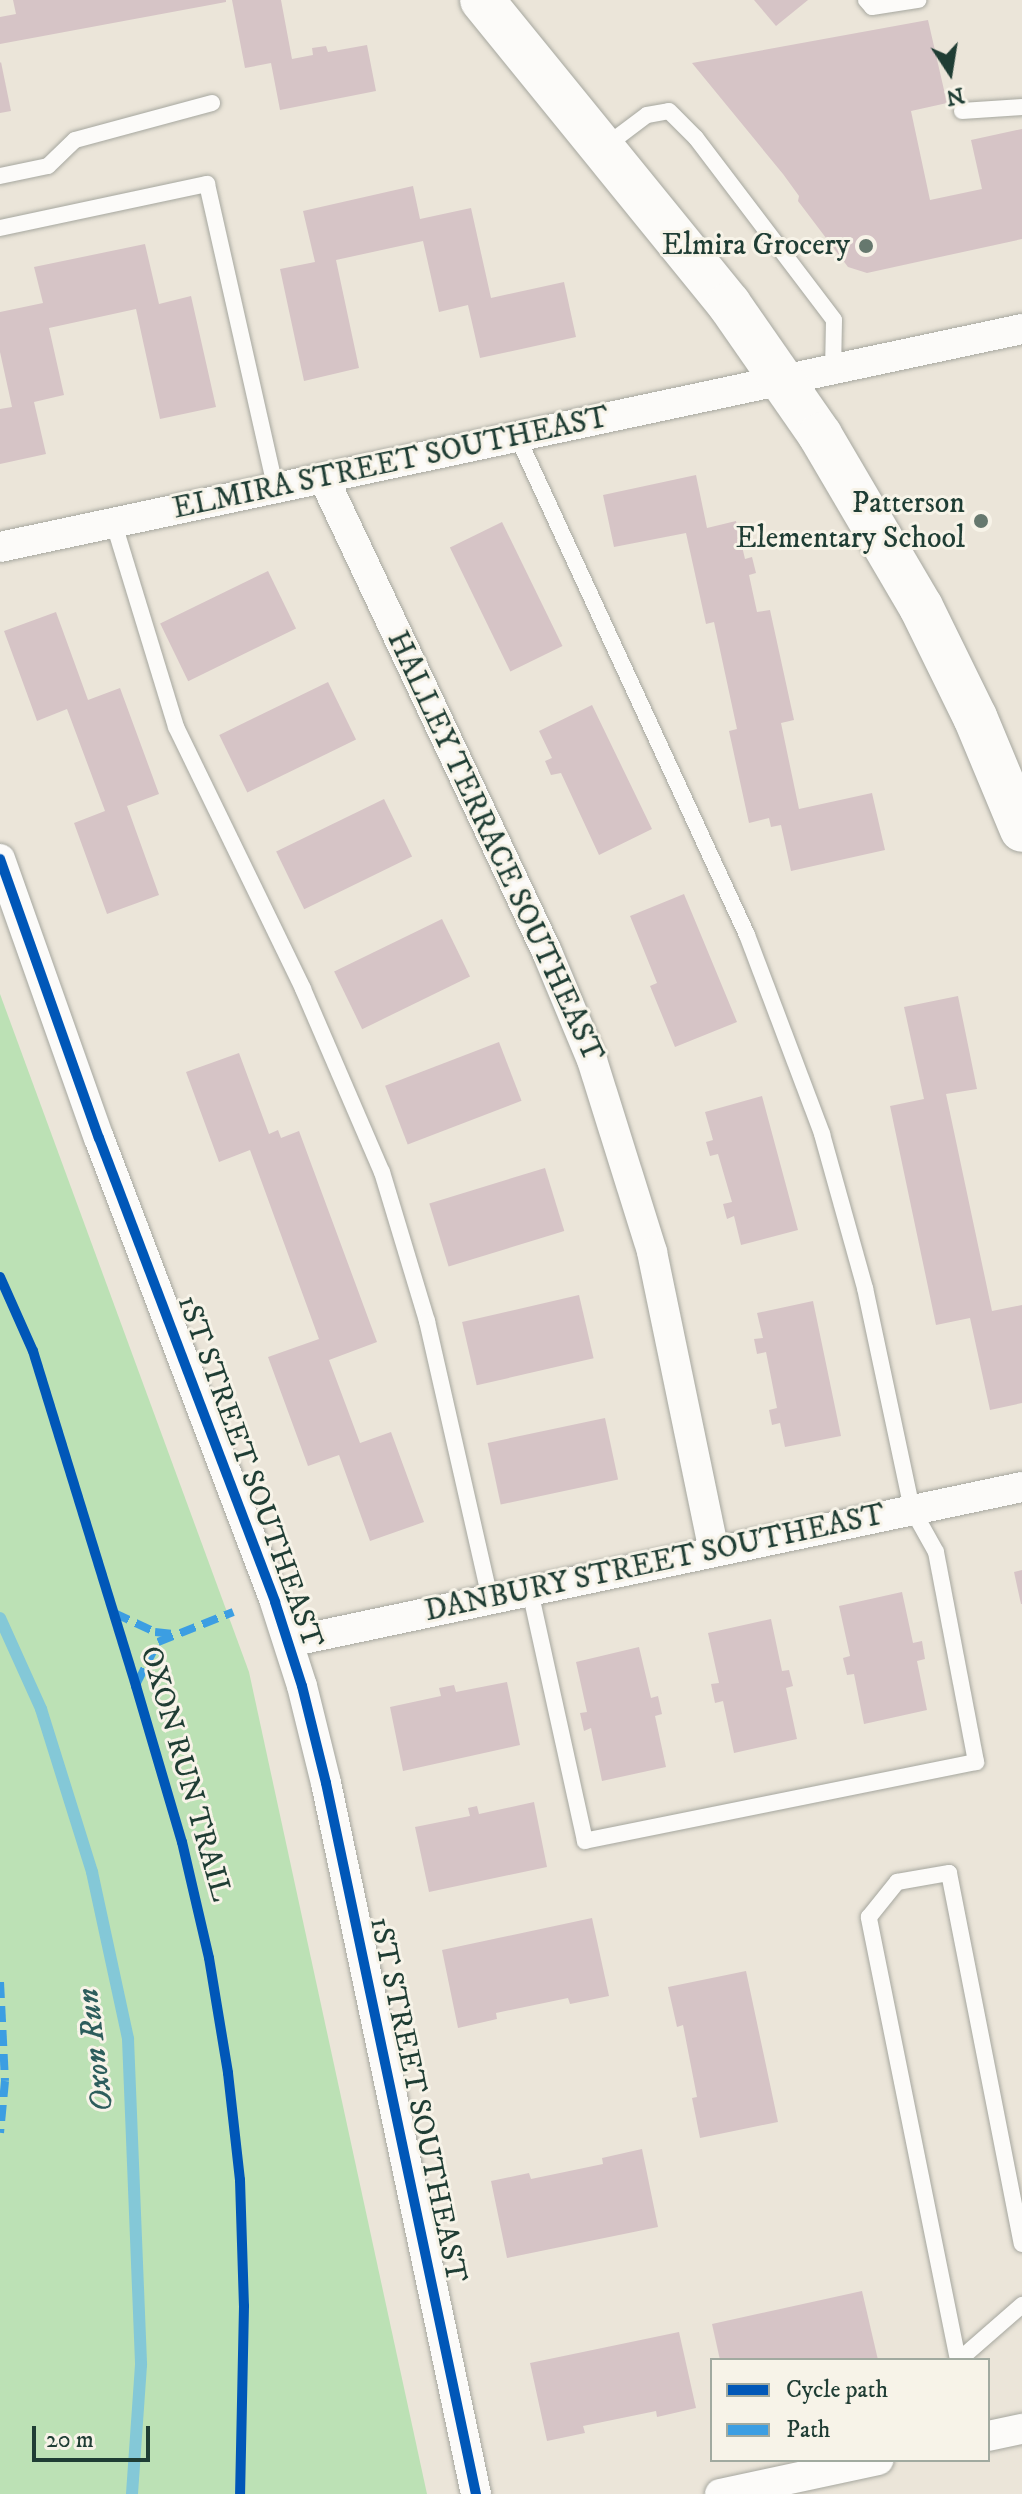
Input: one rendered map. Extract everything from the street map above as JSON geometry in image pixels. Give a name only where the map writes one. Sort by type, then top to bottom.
[{"type":"main road","points":[[482,0],[729,304],[783,381],[859,498],[921,607],[975,717],[1022,830]]},
{"type":"street","name":"ELMIRA STREET SOUTHEAST","points":[[0,547],[1022,329]]},
{"type":"street","name":"HALLEY TERRACE SOUTHEAST","points":[[324,479],[547,952],[603,1088],[637,1197],[662,1295],[714,1551]]},
{"type":"street","name":"1ST STREET SOUTHEAST","points":[[0,859],[99,1138],[289,1642],[320,1757],[476,2494]]},
{"type":"street","name":"DANBURY STREET SOUTHEAST","points":[[289,1642],[1022,1487]]},
{"type":"street","points":[[990,2436],[1022,2429]]},
{"type":"street","points":[[720,2494],[795,2486],[872,2462]]},
{"type":"lane","points":[[866,0],[872,7],[918,0]]},
{"type":"lane","points":[[0,176],[48,166],[75,140],[212,103]]},
{"type":"lane","points":[[962,111],[1022,107]]},
{"type":"lane","points":[[603,148],[647,115],[669,111],[696,138],[834,320],[833,370]]},
{"type":"lane","points":[[0,228],[207,184],[276,489]]},
{"type":"lane","points":[[518,438],[747,935],[822,1134],[865,1288],[912,1509],[936,1552],[976,1762],[585,1841],[530,1590]]},
{"type":"lane","points":[[114,524],[176,727],[303,989],[382,1172],[427,1321],[490,1599]]},
{"type":"lane","points":[[958,2358],[869,1917],[897,1882],[949,1873],[1022,2244]]},
{"type":"lane","points":[[960,2358],[1022,2305]]},
{"type":"green space","points":[[0,994],[249,1672],[427,2494],[0,2494]]},
{"type":"building","points":[[13,0],[226,2],[0,44],[0,17],[16,14]]},
{"type":"building","points":[[232,0],[281,0],[292,59],[313,55],[312,48],[326,46],[328,52],[367,45],[376,91],[280,110],[271,63],[245,68]]},
{"type":"building","points":[[754,0],[808,0],[776,26]]},
{"type":"building","points":[[928,20],[947,103],[911,111],[930,200],[982,189],[971,140],[1022,129],[1022,239],[867,273],[848,267],[798,201],[799,196],[783,174],[692,63]]},
{"type":"building","points":[[0,63],[11,111],[0,113]]},
{"type":"building","points":[[413,186],[420,219],[471,208],[491,298],[564,282],[576,337],[480,358],[468,305],[439,312],[423,241],[336,260],[359,368],[304,381],[280,269],[315,262],[303,211]]},
{"type":"building","points":[[145,244],[159,304],[191,296],[216,407],[160,419],[136,309],[49,328],[64,395],[34,402],[46,454],[0,464],[0,409],[12,407],[0,352],[0,312],[43,303],[34,267]]},
{"type":"building","points":[[696,475],[707,528],[736,521],[745,559],[752,557],[756,573],[749,575],[757,612],[770,610],[794,720],[781,723],[799,809],[872,793],[885,850],[791,871],[781,825],[771,827],[769,818],[749,823],[729,731],[737,729],[714,622],[706,624],[686,533],[614,547],[603,495]]},
{"type":"building","points":[[502,522],[562,646],[510,671],[450,547]]},
{"type":"building","points":[[268,571],[296,629],[188,681],[160,624]]},
{"type":"building","points":[[56,612],[88,700],[120,688],[159,794],[127,806],[159,895],[107,914],[74,823],[105,811],[67,709],[37,721],[4,631]]},
{"type":"building","points":[[328,682],[356,740],[247,793],[219,735]]},
{"type":"building","points":[[592,705],[652,829],[599,855],[561,773],[551,775],[545,761],[552,758],[539,731]]},
{"type":"building","points":[[384,799],[412,857],[304,909],[276,852]]},
{"type":"building","points":[[684,894],[737,1022],[675,1047],[650,986],[657,983],[630,916]]},
{"type":"building","points":[[442,919],[470,977],[362,1029],[334,972]]},
{"type":"building","points":[[958,996],[977,1089],[946,1094],[992,1311],[1022,1305],[1022,1403],[990,1410],[970,1318],[936,1325],[890,1106],[924,1099],[904,1007]]},
{"type":"building","points":[[499,1042],[522,1101],[408,1145],[385,1086]]},
{"type":"building","points":[[239,1053],[269,1134],[278,1130],[281,1138],[299,1131],[377,1342],[329,1360],[360,1443],[391,1432],[424,1522],[370,1541],[339,1455],[308,1466],[268,1357],[319,1339],[250,1150],[219,1162],[186,1072]]},
{"type":"building","points":[[762,1096],[798,1230],[741,1245],[734,1216],[727,1219],[723,1204],[732,1202],[718,1154],[710,1156],[706,1142],[713,1140],[705,1112]]},
{"type":"building","points":[[545,1168],[564,1231],[449,1266],[429,1203]]},
{"type":"building","points":[[579,1295],[594,1358],[477,1385],[462,1322]]},
{"type":"building","points":[[813,1301],[841,1436],[785,1447],[780,1423],[772,1425],[769,1410],[777,1408],[766,1352],[757,1354],[754,1339],[763,1338],[757,1313]]},
{"type":"building","points":[[605,1418],[618,1480],[501,1505],[488,1443]]},
{"type":"building","points":[[1022,1570],[1022,1604],[1021,1604],[1014,1572]]},
{"type":"building","points":[[902,1592],[913,1643],[922,1641],[925,1659],[917,1661],[927,1710],[864,1724],[854,1674],[847,1675],[843,1658],[850,1656],[839,1606]]},
{"type":"building","points":[[771,1619],[782,1671],[789,1670],[793,1686],[786,1688],[797,1739],[734,1753],[723,1701],[715,1703],[711,1684],[719,1683],[708,1633]]},
{"type":"building","points":[[639,1647],[651,1698],[658,1696],[662,1714],[655,1716],[666,1767],[602,1781],[591,1728],[584,1731],[580,1713],[587,1712],[576,1662]]},
{"type":"building","points":[[507,1682],[520,1745],[403,1771],[390,1707],[441,1696],[439,1688],[454,1685],[456,1692]]},
{"type":"building","points":[[534,1802],[547,1867],[429,1892],[415,1827],[470,1816],[468,1808],[477,1806],[479,1814]]},
{"type":"building","points":[[592,1918],[609,1996],[570,2004],[568,1998],[496,2013],[497,2019],[458,2028],[442,1950]]},
{"type":"building","points":[[746,1971],[778,2122],[700,2138],[692,2098],[697,2097],[683,2025],[677,2027],[668,1987]]},
{"type":"building","points":[[642,2149],[658,2227],[507,2258],[491,2181],[529,2173],[531,2179],[603,2164],[602,2158]]},
{"type":"building","points":[[862,2291],[878,2358],[720,2358],[712,2324]]},
{"type":"building","points":[[679,2332],[696,2408],[657,2417],[656,2411],[583,2426],[585,2433],[547,2441],[530,2363]]},
{"type":"waterway","name":"Oxon Run","points":[[0,1618],[41,1709],[92,1872],[128,2039],[141,2365],[132,2494]]},
{"type":"marked path","points":[[137,1683],[158,1642],[233,1612]]},
{"type":"marked path","points":[[114,1613],[155,1632],[173,1634]]},
{"type":"marked path","points":[[0,1982],[5,2081],[0,2133]]},
{"type":"cycle path","points":[[0,859],[99,1138],[275,1602],[302,1686],[326,1783],[476,2494]]},
{"type":"cycle path","name":"OXON RUN TRAIL","points":[[0,1277],[33,1351],[136,1686],[182,1842],[209,1958],[228,2073],[240,2180],[244,2306],[240,2494]]},
{"type":"place","name":"Elmira Grocery","points":[[866,246]]},
{"type":"place","name":"Patterson Elementary School","points":[[981,521]]}]
